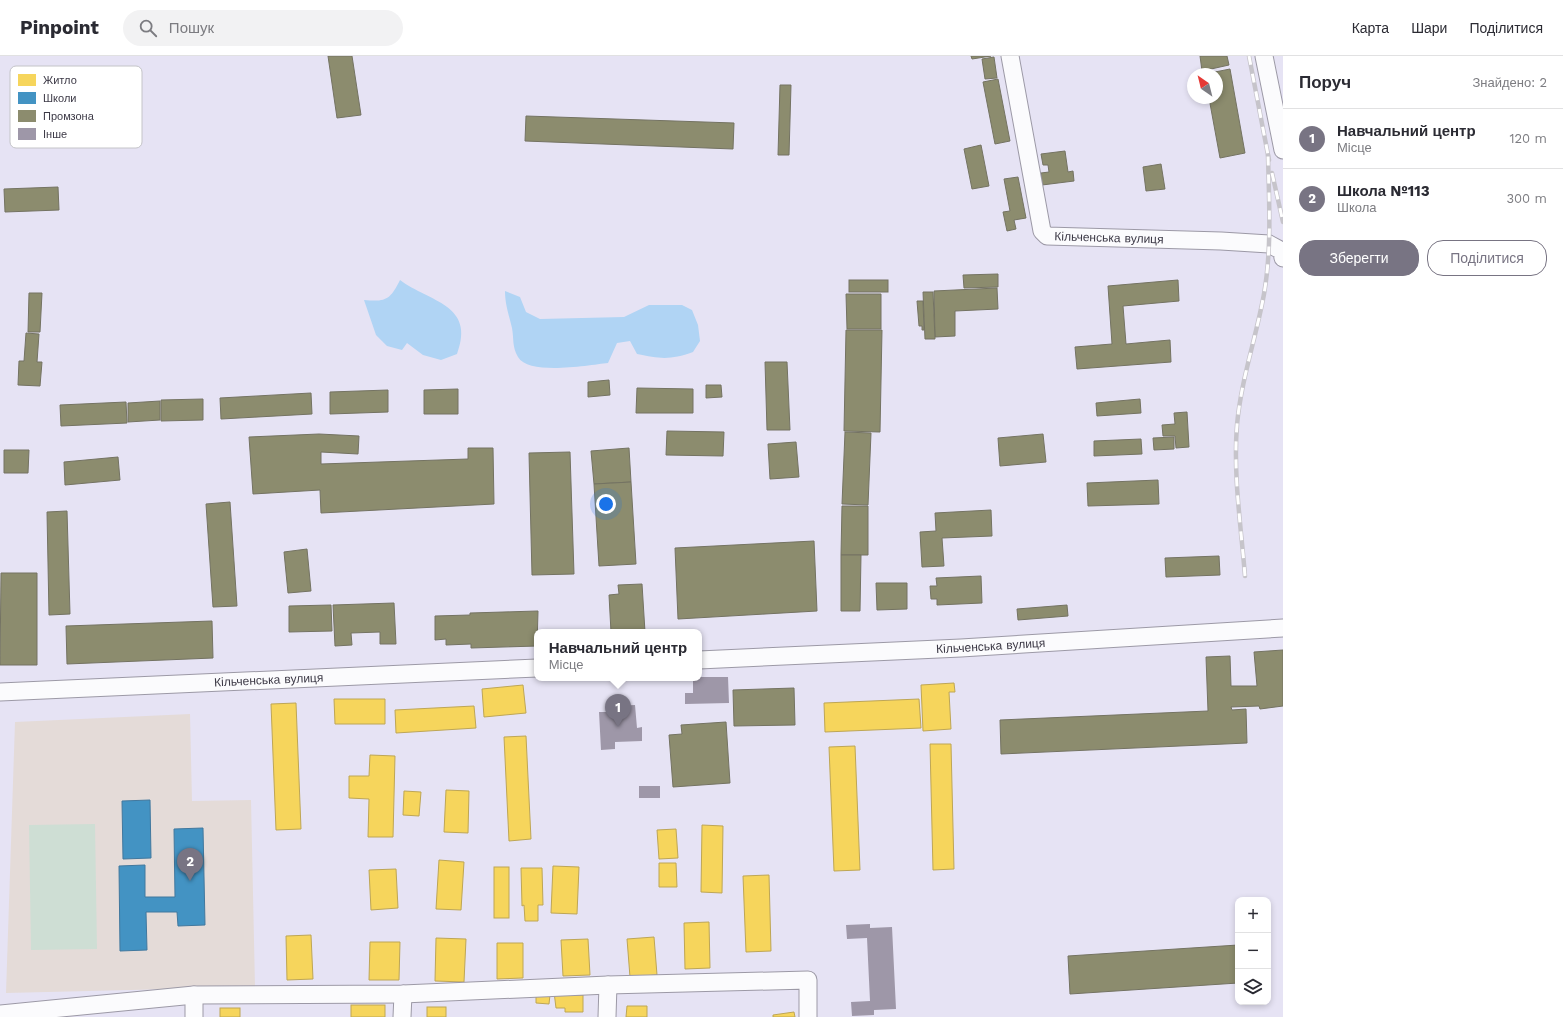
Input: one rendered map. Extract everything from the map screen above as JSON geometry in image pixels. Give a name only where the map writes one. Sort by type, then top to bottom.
[{"type":"street","name":"Кільченська вулиця","points":[[1010,56],[1042,231],[1047,236],[1221,241],[1269,244],[1282,255]]},
{"type":"street","points":[[1264,56],[1283,150]]},
{"type":"street","name":"Кільченська вулиця","points":[[702,660],[969,648],[1283,628]]},
{"type":"street","name":"Кільченська вулиця","points":[[0,692],[534,668]]},
{"type":"street","points":[[0,1014],[194,995],[403,994],[608,985],[808,980],[808,1017]]},
{"type":"street","points":[[607,1017],[608,985]]},
{"type":"street","points":[[402,1017],[403,994]]},
{"type":"street","points":[[194,995],[194,1017]]},
{"type":"shaded area","points":[[190,714],[192,801],[251,800],[255,987],[6,993],[15,722]]},
{"type":"shaded area","points":[[95,824],[97,949],[31,950],[29,825]]},
{"type":"water","points":[[400,280],[446,306],[455,314],[460,324],[461,337],[457,354],[441,360],[423,355],[407,343],[402,350],[387,346],[376,335],[364,300],[378,301],[390,296]]},
{"type":"water","points":[[505,291],[520,297],[526,312],[540,319],[624,317],[649,305],[682,305],[692,310],[698,325],[700,341],[693,352],[672,357],[659,358],[637,354],[630,341],[617,343],[608,363],[560,368],[534,366],[524,363],[516,353],[506,305]]},
{"type":"building: Житло","points":[[954,683],[955,692],[949,692],[951,729],[923,731],[921,685]]},
{"type":"building: Житло","points":[[523,685],[526,713],[484,717],[482,689]]},
{"type":"building: Житло","points":[[334,699],[385,699],[385,724],[335,724]]},
{"type":"building: Житло","points":[[919,699],[921,728],[825,732],[824,703]]},
{"type":"building: Житло","points":[[296,703],[301,829],[276,830],[271,704]]},
{"type":"building: Житло","points":[[474,706],[476,728],[396,733],[395,710]]},
{"type":"building: Житло","points":[[526,736],[531,839],[509,841],[504,737]]},
{"type":"building: Житло","points":[[930,744],[951,744],[954,869],[933,870]]},
{"type":"building: Житло","points":[[855,746],[860,870],[834,871],[829,747]]},
{"type":"building: Житло","points":[[370,755],[395,756],[393,837],[368,837],[369,799],[349,798],[349,776],[369,776]]},
{"type":"building: Житло","points":[[446,790],[469,791],[468,833],[444,832]]},
{"type":"building: Житло","points":[[404,791],[421,792],[419,816],[403,815]]},
{"type":"building: Житло","points":[[702,825],[723,826],[722,893],[701,892]]},
{"type":"building: Житло","points":[[676,829],[678,858],[659,859],[657,830]]},
{"type":"building: Житло","points":[[439,860],[464,862],[461,910],[436,909]]},
{"type":"building: Житло","points":[[659,863],[676,863],[677,887],[659,887]]},
{"type":"building: Житло","points":[[553,866],[579,867],[577,914],[551,913]]},
{"type":"building: Житло","points":[[494,867],[509,867],[509,918],[494,918]]},
{"type":"building: Житло","points":[[521,868],[542,868],[543,905],[538,905],[538,921],[525,921],[524,905],[522,906]]},
{"type":"building: Житло","points":[[396,869],[398,908],[371,910],[369,870]]},
{"type":"building: Житло","points":[[769,875],[771,951],[746,952],[743,876]]},
{"type":"building: Житло","points":[[709,922],[710,968],[685,969],[684,923]]},
{"type":"building: Житло","points":[[311,935],[313,979],[287,980],[286,936]]},
{"type":"building: Житло","points":[[654,937],[657,975],[630,977],[627,939]]},
{"type":"building: Житло","points":[[436,938],[466,939],[464,982],[435,981]]},
{"type":"building: Житло","points":[[588,939],[590,975],[563,976],[561,940]]},
{"type":"building: Житло","points":[[370,942],[400,942],[399,980],[369,980]]},
{"type":"building: Житло","points":[[497,943],[523,943],[523,978],[497,979]]},
{"type":"building: Житло","points":[[554,992],[563,995],[583,995],[583,1012],[565,1012],[565,1008],[556,1008]]},
{"type":"building: Житло","points":[[536,995],[550,995],[549,1004],[536,1003]]},
{"type":"building: Житло","points":[[351,1005],[385,1005],[385,1017],[351,1017]]},
{"type":"building: Житло","points":[[627,1006],[647,1006],[647,1017],[626,1017]]},
{"type":"building: Житло","points":[[427,1007],[446,1007],[446,1017],[427,1017]]},
{"type":"building: Житло","points":[[220,1008],[240,1008],[240,1017],[220,1017]]},
{"type":"building: Житло","points":[[794,1012],[795,1017],[773,1017],[773,1015]]},
{"type":"building: Школи","points":[[150,800],[151,858],[123,859],[122,801]]},
{"type":"building: Школи","points":[[203,828],[205,925],[178,926],[177,912],[146,912],[147,950],[120,951],[119,866],[145,865],[145,897],[175,897],[174,829]]},
{"type":"building: Промзона","points":[[328,56],[352,56],[361,115],[337,118]]},
{"type":"building: Промзона","points":[[971,56],[991,56],[972,59]]},
{"type":"building: Промзона","points":[[1200,56],[1227,56],[1229,65],[1216,68],[1202,68]]},
{"type":"building: Промзона","points":[[994,57],[997,78],[985,79],[982,59]]},
{"type":"building: Промзона","points":[[1230,69],[1245,153],[1220,158],[1210,104],[1223,104],[1223,70]]},
{"type":"building: Промзона","points":[[998,79],[1010,141],[995,144],[983,82]]},
{"type":"building: Промзона","points":[[780,85],[791,85],[789,155],[778,155]]},
{"type":"building: Промзона","points":[[526,116],[734,123],[733,149],[525,141]]},
{"type":"building: Промзона","points":[[981,145],[989,186],[972,189],[964,149]]},
{"type":"building: Промзона","points":[[1065,151],[1068,172],[1073,171],[1074,181],[1042,185],[1041,173],[1049,172],[1048,165],[1043,165],[1041,154]]},
{"type":"building: Промзона","points":[[1161,164],[1165,189],[1146,191],[1143,167]]},
{"type":"building: Промзона","points":[[1018,177],[1026,218],[1014,220],[1016,229],[1007,231],[1003,212],[1010,211],[1004,179]]},
{"type":"building: Промзона","points":[[58,187],[59,210],[5,212],[4,189]]},
{"type":"building: Промзона","points":[[998,274],[998,287],[964,288],[963,275]]},
{"type":"building: Промзона","points":[[849,280],[888,280],[888,292],[849,292]]},
{"type":"building: Промзона","points":[[1178,280],[1179,301],[1123,306],[1126,344],[1170,340],[1171,362],[1077,369],[1075,347],[1112,344],[1108,286]]},
{"type":"building: Промзона","points":[[997,288],[998,309],[955,311],[955,336],[935,337],[934,291]]},
{"type":"building: Промзона","points":[[923,292],[933,292],[935,339],[925,339]]},
{"type":"building: Промзона","points":[[29,293],[42,293],[40,332],[28,332]]},
{"type":"building: Промзона","points":[[846,294],[881,294],[881,329],[847,329]]},
{"type":"building: Промзона","points":[[917,301],[923,301],[924,330],[922,330],[922,326],[919,326]]},
{"type":"building: Промзона","points":[[846,330],[882,330],[880,432],[844,431]]},
{"type":"building: Промзона","points":[[26,333],[39,334],[37,362],[42,362],[40,386],[18,385],[19,361],[24,361]]},
{"type":"building: Промзона","points":[[765,362],[787,362],[790,430],[767,430]]},
{"type":"building: Промзона","points":[[609,380],[610,395],[588,397],[588,382]]},
{"type":"building: Промзона","points":[[706,385],[721,385],[722,397],[706,398]]},
{"type":"building: Промзона","points":[[637,388],[693,389],[693,413],[636,413]]},
{"type":"building: Промзона","points":[[458,389],[458,414],[424,414],[424,390]]},
{"type":"building: Промзона","points":[[388,390],[388,412],[330,414],[330,392]]},
{"type":"building: Промзона","points":[[311,393],[312,414],[221,419],[220,398]]},
{"type":"building: Промзона","points":[[203,399],[203,420],[161,421],[161,400]]},
{"type":"building: Промзона","points":[[1140,399],[1141,413],[1097,416],[1096,403]]},
{"type":"building: Промзона","points":[[160,401],[160,420],[128,422],[128,403]]},
{"type":"building: Промзона","points":[[126,402],[127,423],[61,426],[60,405]]},
{"type":"building: Промзона","points":[[1187,412],[1189,447],[1176,448],[1175,436],[1163,436],[1162,425],[1175,424],[1174,413]]},
{"type":"building: Промзона","points":[[667,431],[724,432],[723,456],[666,455]]},
{"type":"building: Промзона","points":[[845,432],[871,433],[868,505],[842,504]]},
{"type":"building: Промзона","points":[[319,434],[359,436],[358,454],[321,452],[321,464],[468,459],[468,448],[493,448],[494,504],[321,513],[320,490],[253,494],[249,437]]},
{"type":"building: Промзона","points":[[1043,434],[1046,462],[1000,466],[998,438]]},
{"type":"building: Промзона","points":[[1174,437],[1174,449],[1154,450],[1153,438]]},
{"type":"building: Промзона","points":[[1141,439],[1142,454],[1094,456],[1094,441]]},
{"type":"building: Промзона","points":[[796,442],[799,477],[770,479],[768,444]]},
{"type":"building: Промзона","points":[[629,448],[631,482],[594,484],[591,451]]},
{"type":"building: Промзона","points":[[4,450],[29,450],[28,473],[4,473]]},
{"type":"building: Промзона","points":[[570,452],[574,574],[532,575],[529,453]]},
{"type":"building: Промзона","points":[[118,457],[120,480],[65,485],[64,462]]},
{"type":"building: Промзона","points":[[1158,480],[1159,504],[1088,506],[1087,483]]},
{"type":"building: Промзона","points":[[631,482],[636,564],[599,566],[594,484]]},
{"type":"building: Промзона","points":[[230,502],[237,606],[213,607],[206,504]]},
{"type":"building: Промзона","points":[[842,506],[868,506],[868,555],[841,555]]},
{"type":"building: Промзона","points":[[991,510],[992,536],[942,538],[944,566],[922,567],[920,532],[936,531],[935,513]]},
{"type":"building: Промзона","points":[[67,511],[70,614],[49,615],[47,512]]},
{"type":"building: Промзона","points":[[814,541],[817,611],[678,619],[675,548]]},
{"type":"building: Промзона","points":[[307,549],[311,591],[288,593],[284,552]]},
{"type":"building: Промзона","points":[[841,555],[861,555],[860,611],[841,611]]},
{"type":"building: Промзона","points":[[1219,556],[1220,575],[1166,577],[1165,558]]},
{"type":"building: Промзона","points":[[1,573],[37,573],[37,665],[0,665]]},
{"type":"building: Промзона","points":[[981,576],[982,603],[937,605],[937,599],[931,599],[930,586],[937,586],[936,578]]},
{"type":"building: Промзона","points":[[876,583],[907,583],[907,609],[877,610]]},
{"type":"building: Промзона","points":[[642,584],[645,629],[611,629],[609,595],[619,594],[618,585]]},
{"type":"building: Промзона","points":[[394,603],[396,644],[380,644],[380,632],[351,633],[352,645],[335,646],[333,605]]},
{"type":"building: Промзона","points":[[331,605],[332,631],[289,632],[289,606]]},
{"type":"building: Промзона","points":[[1067,605],[1068,616],[1018,620],[1017,609]]},
{"type":"building: Промзона","points":[[538,611],[537,629],[534,629],[534,646],[471,648],[471,644],[446,645],[446,639],[435,640],[435,616],[470,615],[470,613]]},
{"type":"building: Промзона","points":[[212,621],[213,658],[67,664],[66,626]]},
{"type":"building: Промзона","points":[[1283,650],[1283,706],[1260,709],[1259,706],[1231,707],[1232,710],[1246,709],[1247,743],[1001,754],[1000,720],[1208,711],[1206,657],[1230,656],[1231,686],[1257,686],[1254,652]]},
{"type":"building: Промзона","points":[[794,688],[795,725],[734,726],[733,690]]},
{"type":"building: Промзона","points":[[726,722],[730,783],[673,787],[669,735],[682,734],[681,725]]},
{"type":"building: Промзона","points":[[1235,945],[1235,983],[1070,994],[1068,956]]},
{"type":"building: Інше","points":[[702,677],[728,677],[729,703],[685,704],[685,693],[693,693],[693,681],[702,681]]},
{"type":"building: Інше","points":[[635,705],[637,728],[642,727],[642,741],[615,742],[615,749],[601,750],[599,712],[611,712],[611,706]]},
{"type":"building: Інше","points":[[639,786],[660,786],[660,798],[639,798]]},
{"type":"building: Інше","points":[[870,924],[870,928],[892,927],[896,1009],[874,1010],[874,1015],[852,1016],[851,1002],[870,1001],[867,938],[847,939],[846,925]]},
{"type":"railway","points":[[1249,56],[1269,160]]},
{"type":"railway","points":[[1245,576],[1237,482],[1237,425],[1245,375],[1261,310],[1267,277],[1269,224],[1268,155]]},
{"type":"railway","points":[[1272,173],[1283,222]]},
{"type":"place","name":"Навчальний центр","points":[[618,727]]},
{"type":"place","name":"Школа №113","points":[[190,881]]}]
